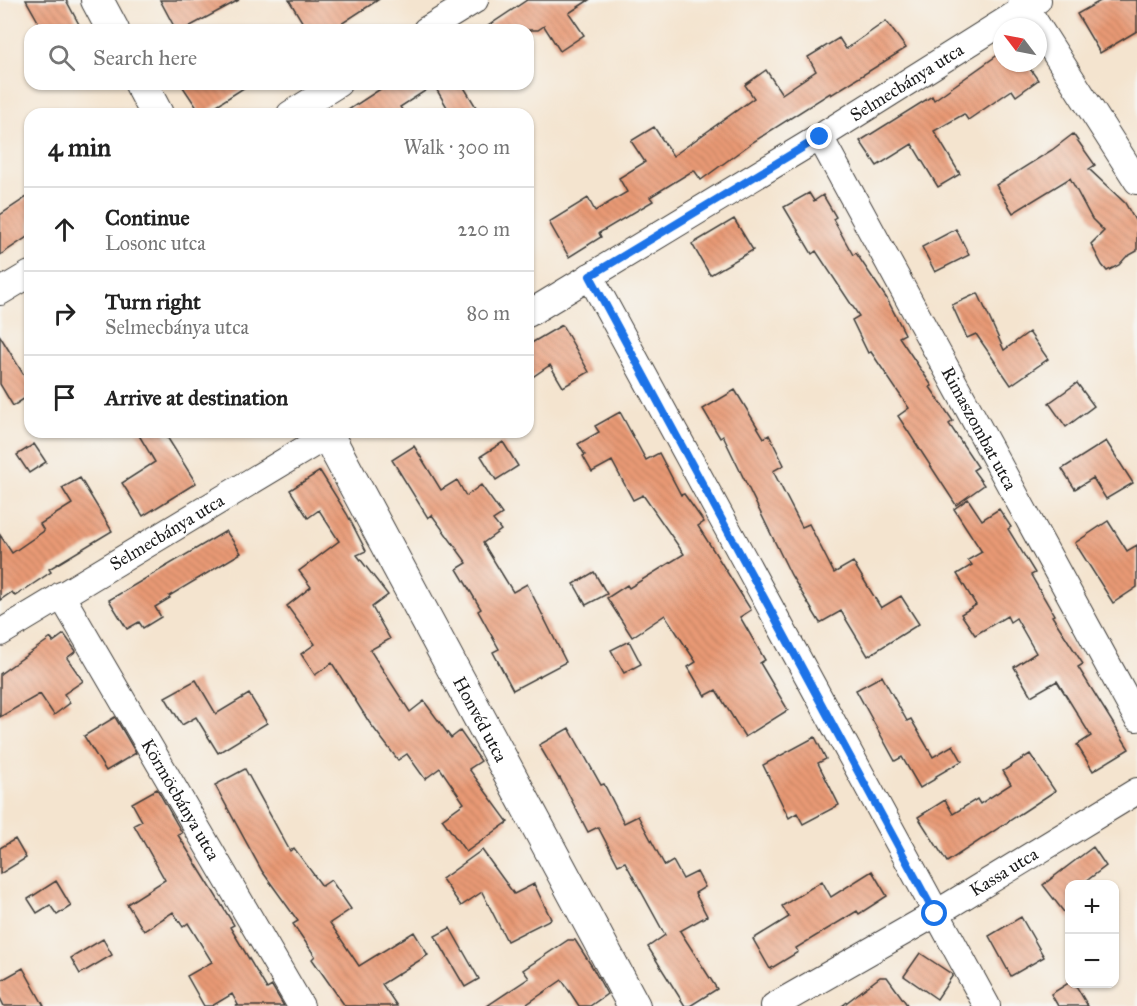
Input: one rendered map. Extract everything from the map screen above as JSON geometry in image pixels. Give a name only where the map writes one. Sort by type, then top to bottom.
[{"type":"street","points":[[97,0],[110,24]]},
{"type":"street","points":[[436,24],[475,0]]},
{"type":"street","points":[[1028,2],[1137,181]]},
{"type":"street","name":"Selmecbánya utca","points":[[534,310],[820,137],[1028,2]]},
{"type":"street","points":[[144,90],[154,108]]},
{"type":"street","points":[[300,108],[328,90]]},
{"type":"street","name":"Rimaszombat utca","points":[[820,137],[1137,718]]},
{"type":"street","points":[[590,276],[987,1006]]},
{"type":"street","points":[[0,292],[24,278]]},
{"type":"street","name":"Selmecbánya utca","points":[[0,633],[321,438]]},
{"type":"street","name":"Honvéd utca","points":[[332,438],[634,1006]]},
{"type":"street","name":"Körmöcbánya utca","points":[[61,595],[301,1006]]},
{"type":"street","name":"Kassa utca","points":[[774,1006],[935,914],[1137,790]]},
{"type":"building","points":[[26,0],[66,0],[79,24],[40,24]]},
{"type":"building","points":[[160,0],[239,0],[194,24],[173,24]]},
{"type":"building","points":[[289,0],[378,0],[341,24],[303,24]]},
{"type":"building","points":[[527,0],[589,0],[569,13],[584,35],[560,51],[544,26],[534,30],[534,24],[491,24]]},
{"type":"building","points":[[1102,0],[1137,0],[1137,31],[1100,53],[1077,14]]},
{"type":"building","points":[[886,21],[906,48],[753,142],[701,180],[694,170],[650,197],[653,201],[599,233],[601,237],[569,257],[549,222],[588,198],[595,211],[627,192],[619,178],[645,162],[631,141],[654,127],[673,156],[754,98],[745,85],[766,70],[782,94],[816,71],[808,57],[839,38],[846,49]]},
{"type":"building","points":[[993,58],[993,72],[1032,72],[1038,80],[1016,96],[1012,90],[968,120],[964,114],[934,131],[960,174],[938,187],[912,144],[877,166],[860,141],[932,96],[934,100]]},
{"type":"building","points":[[185,90],[241,90],[212,108],[197,108]]},
{"type":"building","points":[[379,90],[426,90],[401,108],[351,108]]},
{"type":"building","points":[[437,90],[466,90],[476,107],[474,108],[447,108]]},
{"type":"building","points":[[1073,134],[1095,165],[1089,169],[1125,203],[1137,224],[1137,251],[1107,271],[1091,244],[1104,231],[1092,219],[1070,178],[1013,213],[996,185]]},
{"type":"building","points":[[809,193],[814,201],[823,195],[853,255],[856,253],[887,299],[905,334],[899,337],[932,386],[930,387],[953,421],[949,424],[978,467],[973,470],[984,485],[956,505],[898,416],[909,408],[871,352],[868,353],[852,320],[859,316],[816,251],[812,254],[784,207]]},
{"type":"building","points":[[24,199],[24,239],[0,255],[0,215]]},
{"type":"building","points":[[734,219],[753,250],[710,275],[692,244]]},
{"type":"building","points":[[956,229],[969,255],[935,272],[922,247]]},
{"type":"building","points":[[978,293],[1004,350],[1029,332],[1048,359],[1011,385],[976,334],[967,338],[952,305]]},
{"type":"building","points":[[562,325],[589,372],[563,387],[550,365],[534,376],[534,341]]},
{"type":"building","points":[[0,336],[24,375],[24,399],[13,406],[0,384]]},
{"type":"building","points":[[1077,383],[1094,406],[1066,427],[1049,403]]},
{"type":"building","points":[[735,390],[764,438],[769,435],[784,465],[773,471],[802,527],[809,524],[834,573],[853,562],[881,608],[901,596],[919,624],[868,656],[841,611],[820,623],[791,575],[723,436],[720,438],[703,409]]},
{"type":"building","points":[[620,412],[646,460],[659,453],[681,495],[684,494],[704,522],[698,526],[751,610],[740,617],[765,660],[760,663],[788,710],[745,737],[716,690],[705,696],[688,667],[696,662],[665,615],[632,637],[607,598],[627,585],[629,588],[684,554],[643,495],[633,500],[612,461],[592,472],[583,456],[585,455],[578,444],[599,432],[595,426]]},
{"type":"building","points":[[141,438],[168,438],[196,483],[143,516],[122,483],[155,462]]},
{"type":"building","points":[[1106,441],[1133,483],[1106,499],[1093,478],[1075,489],[1062,469]]},
{"type":"building","points":[[503,442],[518,466],[496,480],[481,456]]},
{"type":"building","points":[[34,444],[46,462],[29,473],[17,455]]},
{"type":"building","points":[[414,446],[441,490],[457,480],[466,496],[481,485],[502,514],[493,520],[501,530],[483,543],[513,592],[527,584],[566,662],[513,690],[493,652],[499,649],[478,611],[481,609],[457,569],[467,563],[432,515],[428,518],[392,460]]},
{"type":"building","points":[[320,471],[347,514],[366,551],[357,555],[388,595],[372,607],[390,639],[370,650],[410,712],[424,701],[451,738],[460,731],[481,761],[469,769],[508,822],[466,852],[442,819],[464,803],[440,768],[425,779],[407,754],[398,760],[369,722],[332,663],[315,675],[301,654],[315,644],[287,606],[311,587],[299,571],[339,541],[319,510],[308,518],[290,490]]},
{"type":"building","points":[[80,478],[112,531],[49,569],[51,572],[15,596],[12,592],[0,600],[0,535],[12,553],[44,531],[40,524],[72,504],[62,488]]},
{"type":"building","points":[[968,499],[982,520],[999,509],[1011,527],[1008,529],[1035,573],[1031,575],[1054,615],[1052,616],[1083,664],[1078,667],[1129,749],[1093,771],[1077,745],[1091,736],[1057,681],[1031,696],[1014,667],[1036,653],[1016,618],[1010,622],[1007,616],[975,635],[961,614],[976,605],[957,574],[972,565],[968,560],[982,552],[954,509]]},
{"type":"building","points":[[1108,521],[1127,551],[1137,545],[1137,587],[1113,603],[1075,543]]},
{"type":"building","points":[[226,531],[241,553],[169,596],[170,598],[155,607],[161,617],[143,628],[139,622],[127,629],[109,600]]},
{"type":"building","points":[[594,572],[607,594],[586,605],[574,584]]},
{"type":"building","points":[[64,634],[76,651],[67,658],[83,681],[64,694],[70,703],[54,715],[40,694],[0,717],[0,674],[51,638],[53,642]]},
{"type":"building","points":[[629,641],[641,664],[624,673],[611,650]]},
{"type":"building","points":[[882,676],[907,721],[911,719],[933,757],[953,745],[962,761],[920,788],[902,757],[895,761],[856,690]]},
{"type":"building","points":[[196,680],[216,714],[249,694],[267,723],[218,753],[196,717],[182,725],[165,697]]},
{"type":"building","points":[[115,717],[136,753],[106,771],[84,736]]},
{"type":"building","points":[[569,728],[601,785],[604,784],[624,823],[638,816],[665,866],[673,861],[683,879],[697,872],[705,887],[695,893],[707,916],[680,931],[717,989],[690,1006],[685,1006],[648,947],[665,935],[625,862],[618,865],[598,827],[588,832],[560,778],[539,745]]},
{"type":"building","points":[[815,737],[826,759],[818,763],[839,805],[803,824],[797,813],[789,818],[763,765]]},
{"type":"building","points":[[1030,754],[1055,791],[947,862],[918,817],[945,800],[953,814],[977,799],[980,804],[1011,784],[1003,771]]},
{"type":"building","points":[[245,769],[290,851],[294,848],[322,886],[331,880],[351,909],[330,923],[359,966],[414,932],[428,955],[382,984],[397,1006],[345,1006],[312,959],[315,956],[293,924],[298,921],[262,871],[215,785]]},
{"type":"building","points":[[157,789],[182,833],[178,835],[234,925],[230,927],[267,989],[272,986],[284,1006],[236,1006],[238,1005],[232,994],[212,1006],[204,1006],[187,976],[212,962],[188,923],[183,927],[173,912],[144,931],[127,904],[165,880],[134,825],[142,821],[132,803]]},
{"type":"building","points":[[15,839],[26,858],[0,874],[0,848]]},
{"type":"building","points":[[1093,847],[1106,866],[1088,880],[1065,880],[1065,914],[1043,885]]},
{"type":"building","points":[[482,850],[514,894],[534,884],[551,919],[507,941],[482,892],[461,906],[442,879]]},
{"type":"building","points":[[872,871],[887,896],[859,914],[857,911],[796,948],[798,952],[770,969],[753,939],[789,917],[782,906],[822,881],[831,897]]},
{"type":"building","points":[[56,881],[71,906],[57,915],[50,905],[37,913],[28,899]]},
{"type":"building","points":[[1021,917],[1044,957],[1011,976],[989,936]]},
{"type":"building","points":[[450,928],[479,979],[465,987],[435,936]]},
{"type":"building","points":[[103,939],[112,955],[80,974],[71,958]]},
{"type":"building","points":[[568,940],[575,940],[607,994],[590,1006],[579,1006],[562,980],[524,1006],[487,1006],[529,978],[523,970]]},
{"type":"building","points":[[920,953],[953,975],[937,999],[904,976]]},
{"type":"building","points":[[23,968],[44,1006],[4,1006],[0,998],[0,981]]},
{"type":"building","points":[[880,977],[887,977],[908,1006],[842,1006]]},
{"type":"building","points":[[1065,985],[1065,988],[1077,988],[1088,1006],[1058,1006],[1051,994]]},
{"type":"route","points":[[820,137],[590,276],[935,914]]}]
